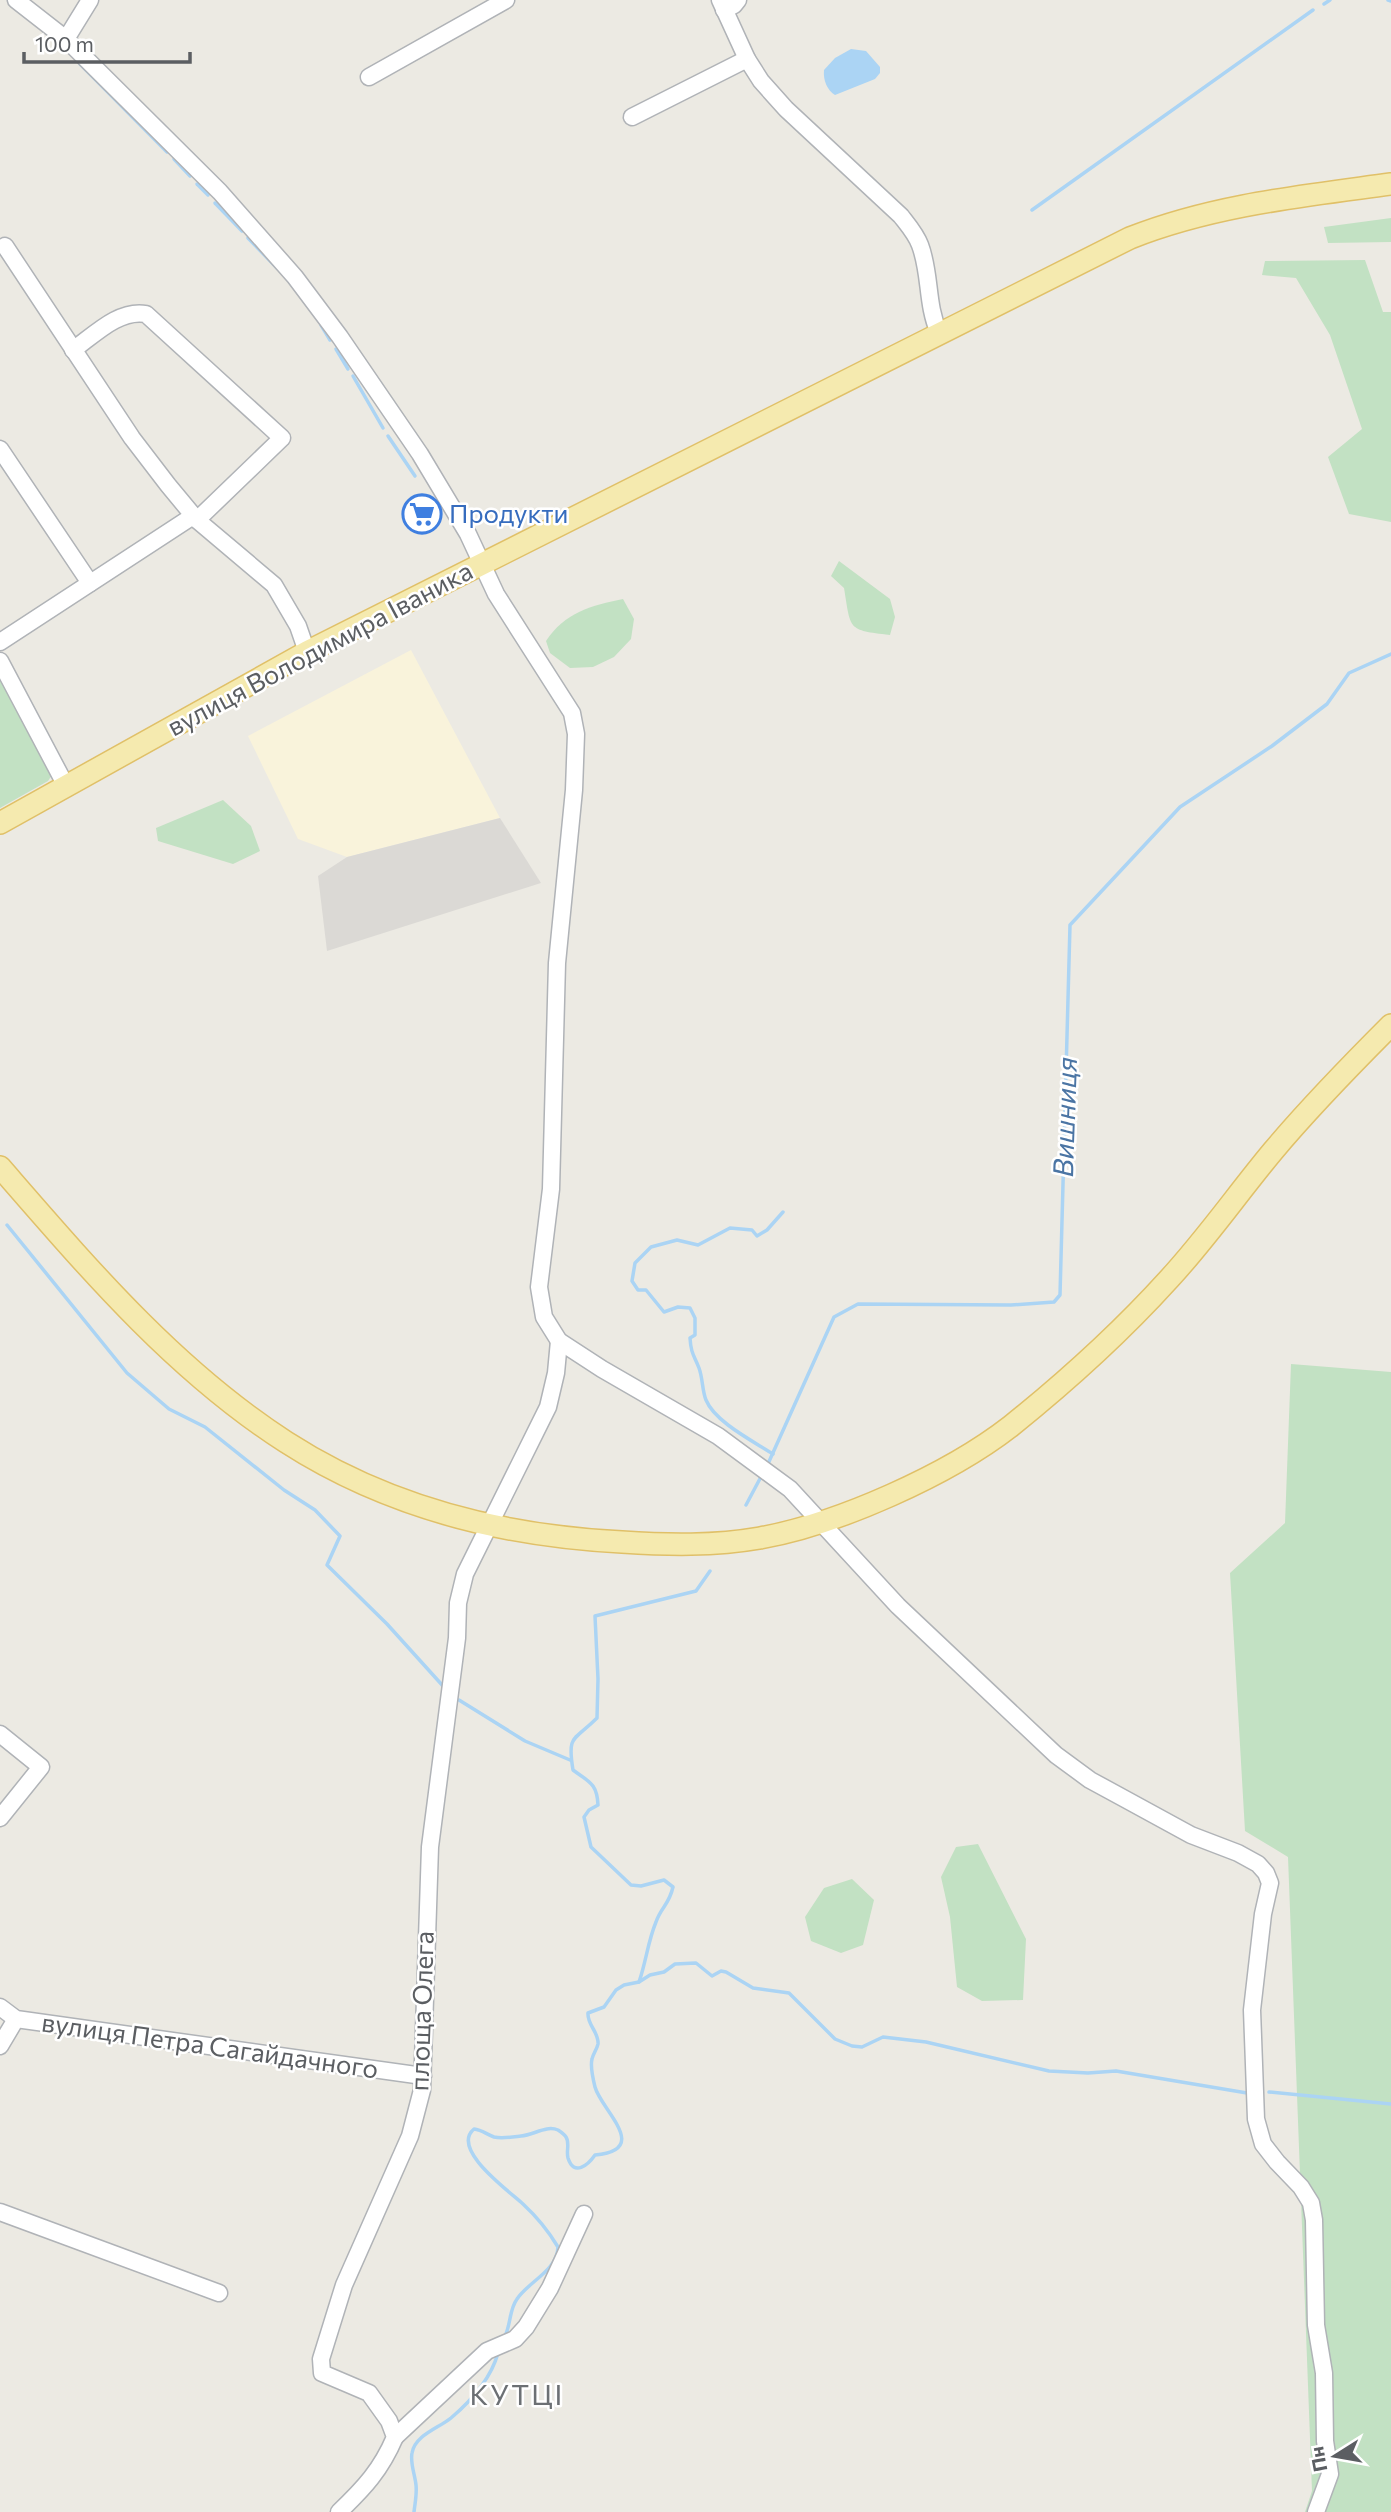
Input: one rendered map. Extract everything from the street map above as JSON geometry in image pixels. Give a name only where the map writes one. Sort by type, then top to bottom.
[{"type":"main road","points":[[482,564],[1130,238],[1160,226],[1234,207],[1391,184]]},
{"type":"main road","name":"вулиця Володимира Іваника","points":[[0,824],[307,652],[482,564]]},
{"type":"main road","points":[[0,1167],[124,1306],[194,1372],[287,1443],[335,1471],[381,1493],[435,1512],[488,1526],[587,1541],[686,1545],[719,1543],[763,1537],[821,1522],[868,1504],[934,1473],[1009,1427],[1105,1346],[1172,1277],[1273,1150],[1331,1084],[1391,1025]]},
{"type":"street","name":"вулиця Володимира Іваника","points":[[16,0],[66,40],[220,192],[295,277],[340,337],[419,454],[468,534],[482,564]]},
{"type":"street","points":[[66,40],[90,0]]},
{"type":"street","points":[[369,78],[506,0]]},
{"type":"street","points":[[729,4],[747,59],[761,81],[786,109],[909,226],[923,254],[930,309],[939,333]]},
{"type":"street","points":[[632,117],[747,59]]},
{"type":"street","points":[[5,246],[132,438],[195,518],[274,584],[298,626],[307,652]]},
{"type":"street","points":[[0,642],[195,518],[282,438],[146,314],[135,312],[113,322],[73,350]]},
{"type":"street","points":[[0,449],[90,583]]},
{"type":"street","points":[[482,564],[496,594],[561,691],[572,713],[576,734],[569,846],[556,963],[551,1189],[539,1287],[544,1317],[559,1341],[718,1436],[790,1489],[898,1606],[1056,1755],[1090,1780],[1191,1835],[1238,1853],[1258,1864],[1270,1883],[1263,1914],[1252,2010],[1256,2119],[1264,2144],[1301,2187],[1311,2203],[1314,2220],[1316,2325],[1324,2373],[1325,2441],[1330,2474],[1316,2512]]},
{"type":"street","points":[[0,661],[66,786]]},
{"type":"street","name":"площа Олега","points":[[395,2437],[389,2421],[369,2393],[323,2373],[321,2359],[344,2285],[410,2136],[422,2090],[430,1847],[457,1638],[458,1603],[465,1574],[548,1407],[556,1373],[559,1341]]},
{"type":"street","points":[[0,1734],[41,1767],[0,1818]]},
{"type":"street","name":"вулиця Петра Сагайдачного","points":[[0,2007],[16,2018],[423,2076]]},
{"type":"street","points":[[0,2046],[16,2018]]},
{"type":"street","points":[[0,2212],[219,2293]]},
{"type":"street","points":[[339,2512],[368,2484],[385,2459],[395,2437],[487,2351],[515,2339],[526,2327],[550,2288],[584,2214]]},
{"type":"shaded area","points":[[411,650],[500,818],[347,857],[298,839],[248,736]]},
{"type":"shaded area","points":[[500,818],[541,883],[327,951],[318,876],[347,857]]},
{"type":"green space","points":[[1391,218],[1391,242],[1328,243],[1324,227]]},
{"type":"green space","points":[[1365,260],[1383,312],[1391,312],[1391,522],[1349,514],[1328,457],[1362,429],[1330,335],[1296,278],[1262,275],[1265,261]]},
{"type":"green space","points":[[839,561],[890,599],[895,617],[890,635],[858,629],[850,620],[844,588],[831,576]]},
{"type":"green space","points":[[623,599],[634,619],[631,639],[614,657],[593,667],[570,668],[550,653],[546,641],[561,623],[600,604]]},
{"type":"green space","points":[[0,679],[52,775],[48,781],[0,808]]},
{"type":"green space","points":[[223,800],[251,826],[260,851],[233,864],[158,841],[156,828]]},
{"type":"green space","points":[[1291,1364],[1391,1372],[1391,2512],[1305,2512],[1312,2491],[1288,1857],[1245,1831],[1230,1573],[1285,1523]]},
{"type":"green space","points":[[978,1844],[1026,1939],[1023,2000],[982,2001],[957,1987],[950,1917],[941,1877],[956,1847]]},
{"type":"green space","points":[[852,1879],[874,1900],[863,1945],[841,1953],[811,1941],[805,1917],[824,1888]]},
{"type":"water","points":[[851,49],[866,51],[880,67],[880,73],[875,79],[835,95],[826,84],[824,70],[835,58]]},
{"type":"waterway","points":[[1324,4],[1330,0]]},
{"type":"waterway","points":[[1032,210],[1313,10]]},
{"type":"waterway","points":[[52,38],[67,51]]},
{"type":"waterway","points":[[80,64],[167,152]]},
{"type":"waterway","points":[[174,159],[190,176]]},
{"type":"waterway","points":[[197,184],[208,195]]},
{"type":"waterway","points":[[215,203],[242,231]]},
{"type":"waterway","points":[[248,238],[277,268]]},
{"type":"waterway","points":[[321,325],[330,340]]},
{"type":"waterway","points":[[336,349],[348,369]]},
{"type":"waterway","points":[[353,376],[383,428]]},
{"type":"waterway","points":[[388,436],[415,476]]},
{"type":"waterway","name":"Вишниця","points":[[767,1466],[834,1317],[858,1304],[1011,1305],[1054,1302],[1060,1295],[1070,925],[1180,807],[1272,746],[1327,704],[1349,673],[1391,654]]},
{"type":"waterway","points":[[773,1454],[717,1416],[706,1400],[691,1348],[690,1338],[695,1335],[695,1318],[690,1308],[678,1307],[664,1312],[646,1290],[638,1290],[632,1281],[635,1263],[651,1247],[677,1240],[698,1245],[730,1228],[752,1230],[757,1236],[767,1230],[783,1212]]},
{"type":"waterway","points":[[7,1225],[127,1373],[169,1409],[205,1427],[284,1490],[315,1510],[340,1536],[327,1565],[387,1624],[443,1686]]},
{"type":"waterway","name":"Вишниця","points":[[746,1505],[763,1473]]},
{"type":"waterway","name":"Вишниця","points":[[505,2336],[514,2303],[553,2263],[558,2247],[533,2214],[475,2158],[469,2137],[474,2129],[500,2138],[549,2129],[558,2130],[567,2139],[571,2164],[577,2168],[585,2165],[595,2155],[612,2152],[620,2146],[622,2137],[619,2128],[594,2084],[591,2062],[598,2040],[588,2013],[604,2007],[616,1990],[624,1985],[639,1982],[653,1929],[673,1887],[664,1880],[641,1886],[631,1885],[591,1847],[584,1817],[598,1805],[596,1792],[591,1784],[573,1770],[571,1750],[574,1739],[597,1718],[595,1616],[696,1591],[710,1571]]},
{"type":"waterway","points":[[459,1700],[525,1741],[570,1760]]},
{"type":"waterway","points":[[639,1982],[650,1975],[664,1972],[675,1964],[696,1963],[712,1976],[721,1971],[726,1972],[753,1988],[789,1993],[835,2039],[852,2046],[862,2047],[883,2037],[926,2042],[1049,2071],[1116,2071],[1247,2093]]},
{"type":"waterway","points":[[1269,2092],[1391,2104]]},
{"type":"waterway","name":"Вишниця","points":[[414,2512],[414,2447],[422,2437],[451,2418],[473,2397],[491,2371],[498,2353]]},
{"type":"place","name":"Продукти","points":[[422,514]]},
{"type":"district","name":"КУТЦІ","points":[[517,2395]]}]
